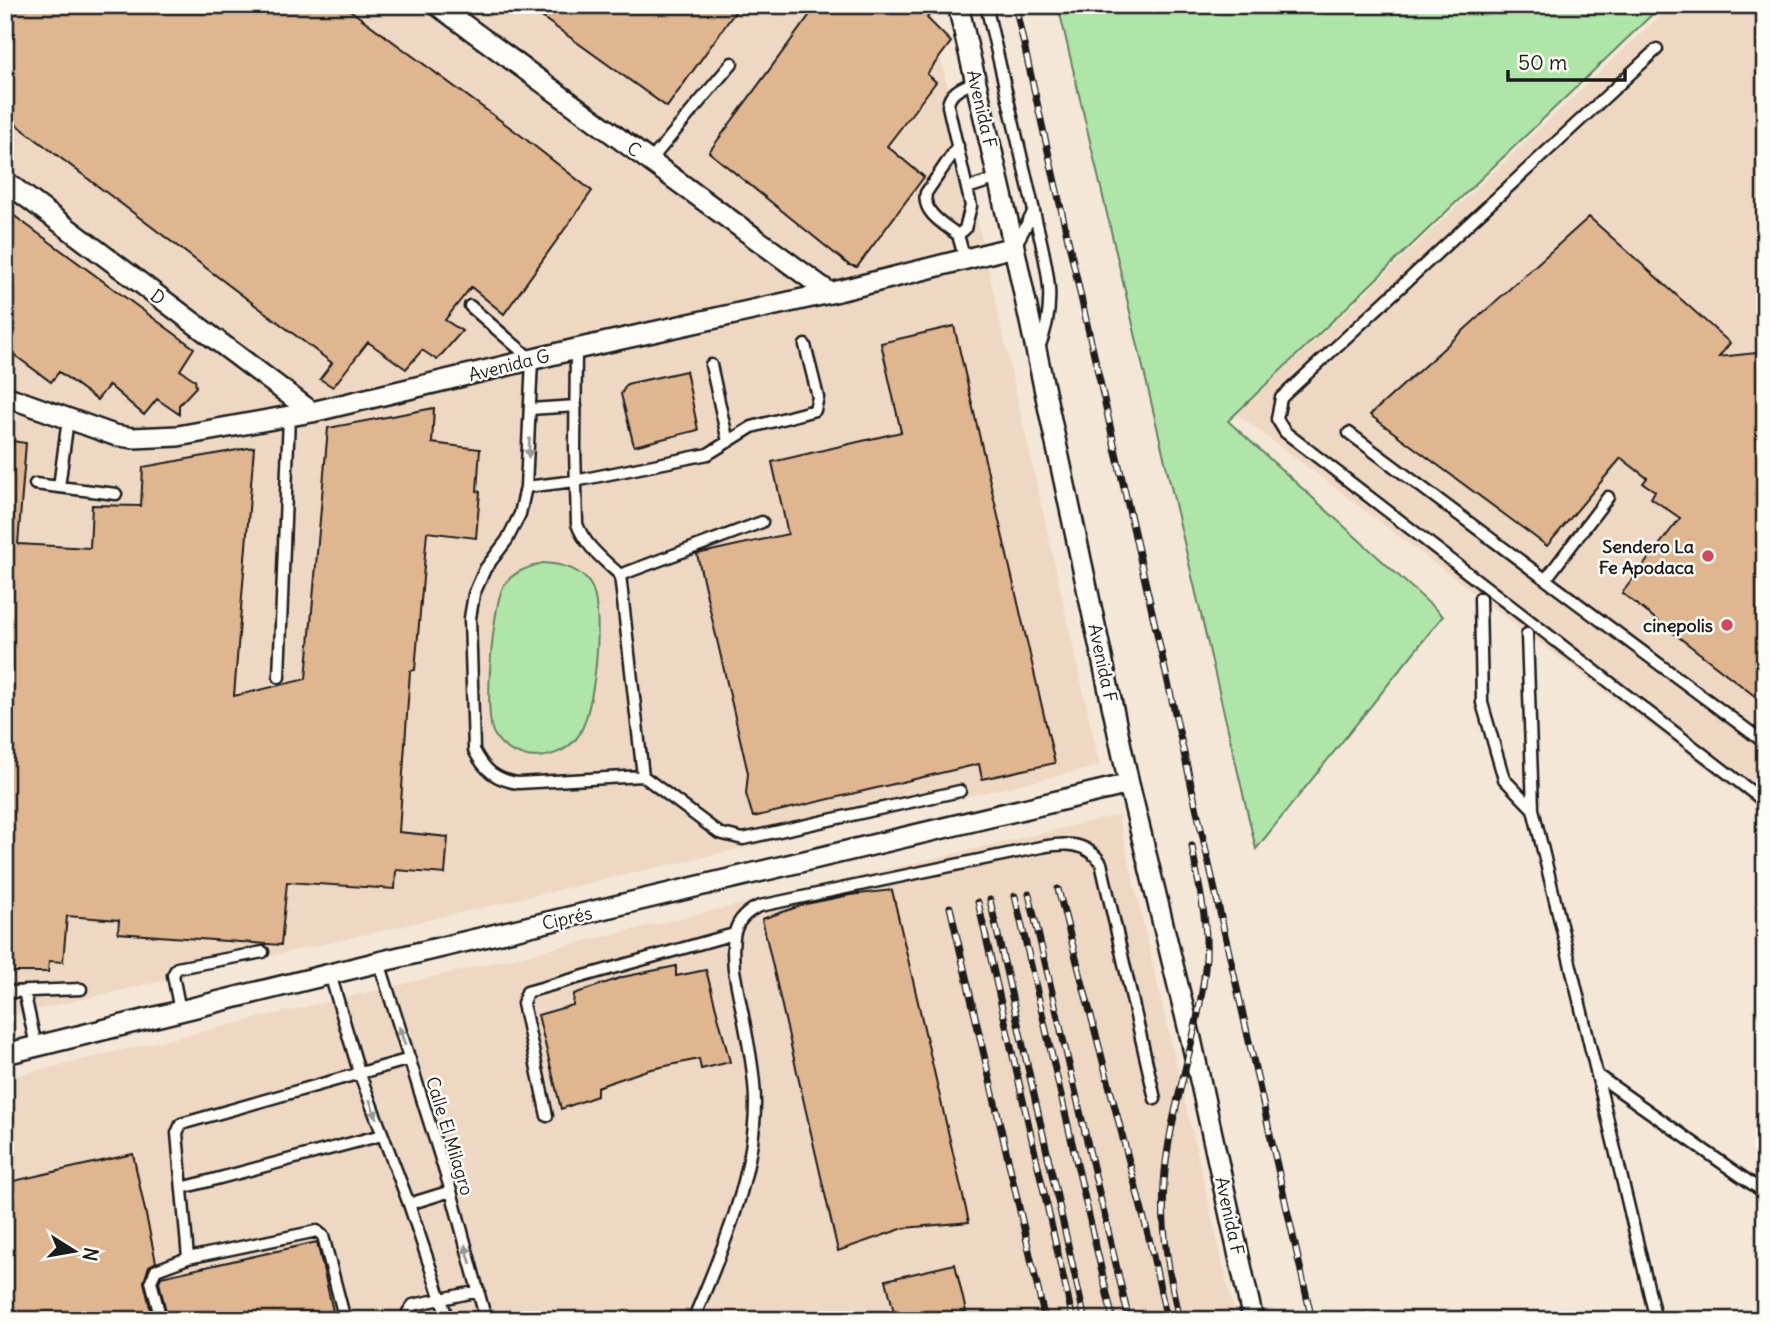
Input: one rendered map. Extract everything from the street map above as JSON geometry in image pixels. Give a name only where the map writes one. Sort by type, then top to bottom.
[{"type":"street","name":"C","points":[[438,5],[830,293]]},
{"type":"street","name":"Avenida F","points":[[958,5],[1014,247],[1129,785],[1191,1039],[1253,1320]]},
{"type":"street","name":"D","points":[[5,181],[312,412]]},
{"type":"street","name":"Avenida G","points":[[5,396],[114,435],[153,438],[178,436],[312,412],[576,349],[830,293],[1014,247]]},
{"type":"street","name":"Ciprés","points":[[5,1054],[379,962],[1129,785]]},
{"type":"lane","points":[[986,5],[1050,289],[1051,312],[1037,353]]},
{"type":"lane","points":[[1657,49],[1281,398],[1277,419],[1284,432],[1765,802]]},
{"type":"lane","points":[[650,161],[732,63]]},
{"type":"lane","points":[[958,235],[965,229],[971,206],[948,98],[976,81]]},
{"type":"lane","points":[[958,146],[926,193],[925,201],[928,210],[958,235],[965,260]]},
{"type":"lane","points":[[968,188],[998,178]]},
{"type":"lane","points":[[1014,247],[1034,211]]},
{"type":"lane","points":[[470,306],[532,360],[526,487],[520,514],[507,540],[485,569],[474,594],[470,618],[474,750],[492,774],[503,781],[518,783],[643,776],[719,833],[743,839],[960,791]]},
{"type":"lane","points":[[526,487],[575,481],[708,454],[744,430],[814,410],[818,397],[805,345]]},
{"type":"lane","points":[[576,349],[575,508],[581,536],[620,575],[643,776]]},
{"type":"lane","points":[[711,365],[728,442]]},
{"type":"lane","points":[[530,409],[576,405]]},
{"type":"lane","points":[[279,677],[289,416]]},
{"type":"lane","points":[[59,488],[68,419]]},
{"type":"lane","points":[[1349,433],[1765,743]]},
{"type":"lane","points":[[35,484],[116,494]]},
{"type":"lane","points":[[1546,579],[1608,497]]},
{"type":"lane","points":[[620,575],[762,522]]},
{"type":"lane","points":[[1480,598],[1482,703],[1504,779],[1533,809]]},
{"type":"lane","points":[[1527,634],[1533,809],[1656,1320]]},
{"type":"lane","points":[[693,1320],[739,1195],[755,1121],[753,1080],[734,970],[734,933],[748,911],[760,906],[1041,847],[1065,844],[1085,848],[1095,854],[1101,863],[1155,1099]]},
{"type":"lane","points":[[547,1116],[523,1003],[527,992],[734,933]]},
{"type":"lane","points":[[180,1011],[173,975],[177,968],[263,952]]},
{"type":"lane","name":"Calle El Milagro","points":[[379,962],[451,1191],[485,1320]]},
{"type":"lane","points":[[330,974],[360,1075],[409,1204],[448,1320]]},
{"type":"lane","points":[[5,992],[81,989]]},
{"type":"lane","points":[[24,991],[36,1046]]},
{"type":"lane","points":[[188,1258],[177,1133],[181,1124],[410,1059]]},
{"type":"lane","points":[[1597,1075],[1765,1193]]},
{"type":"lane","points":[[182,1188],[382,1135]]},
{"type":"lane","points":[[409,1204],[451,1191]]},
{"type":"lane","points":[[161,1320],[152,1277],[156,1270],[188,1258],[313,1231],[323,1236],[345,1320]]},
{"type":"lane","points":[[409,1320],[408,1312],[413,1305],[479,1291]]},
{"type":"shaded area","points":[[5,5],[929,5],[1100,766],[5,1017]]},
{"type":"shaded area","points":[[1671,5],[1765,5],[1765,813],[1237,414]]},
{"type":"shaded area","points":[[1118,815],[1236,1320],[5,1320],[5,1078]]},
{"type":"green space","points":[[1058,5],[1662,5],[1228,421],[1443,616],[1256,849]]},
{"type":"green space","points":[[543,563],[570,568],[581,574],[590,584],[595,597],[598,638],[593,687],[583,727],[576,739],[557,753],[533,757],[511,751],[501,744],[494,734],[489,706],[489,684],[496,615],[503,587],[515,574]]},
{"type":"building","points":[[5,5],[343,5],[592,191],[504,314],[471,287],[445,320],[462,331],[437,360],[422,350],[406,369],[368,342],[333,387],[320,379],[332,363],[5,116]]},
{"type":"building","points":[[525,5],[740,5],[667,107]]},
{"type":"building","points":[[817,5],[937,5],[927,18],[951,42],[927,74],[936,82],[887,146],[924,177],[857,267],[849,265],[709,152]]},
{"type":"building","points":[[5,209],[194,348],[180,370],[195,380],[196,387],[179,405],[179,414],[157,399],[144,415],[109,385],[97,400],[59,372],[51,382],[5,348]]},
{"type":"building","points":[[1589,217],[1730,343],[1719,357],[1765,352],[1765,704],[1622,593],[1680,518],[1651,498],[1655,491],[1643,483],[1647,478],[1621,458],[1547,546],[1370,415]]},
{"type":"building","points":[[954,326],[1055,763],[982,779],[979,764],[753,817],[746,794],[748,773],[697,554],[788,534],[772,462],[901,432],[881,343]]},
{"type":"building","points":[[686,371],[698,430],[634,446],[621,394],[627,384]]},
{"type":"building","points":[[434,408],[432,443],[480,449],[476,538],[427,532],[415,670],[410,671],[399,832],[448,837],[445,874],[396,870],[395,889],[287,882],[281,945],[118,933],[119,920],[67,916],[63,962],[49,961],[48,972],[11,972],[13,960],[5,959],[5,440],[26,443],[18,544],[90,548],[92,505],[141,506],[143,467],[254,447],[234,696],[306,679],[328,428]]},
{"type":"building","points":[[892,890],[969,1222],[904,1228],[838,1251],[762,919],[806,904]]},
{"type":"building","points":[[676,966],[676,976],[706,970],[730,1062],[701,1069],[699,1059],[647,1070],[597,1087],[597,1096],[561,1109],[538,1015],[573,1005],[574,994],[623,977]]},
{"type":"building","points":[[133,1154],[156,1262],[149,1266],[144,1282],[153,1320],[5,1320],[5,1183]]},
{"type":"building","points":[[317,1242],[335,1320],[168,1320],[159,1282],[161,1277]]},
{"type":"building","points":[[955,1264],[968,1320],[896,1320],[886,1280]]},
{"type":"railway","points":[[1015,5],[1312,1320]]},
{"type":"railway","points":[[1179,1320],[1167,1252],[1163,1201],[1167,1154],[1198,1014],[1206,957],[1204,915],[1192,846]]},
{"type":"railway","points":[[1058,889],[1150,1242],[1167,1320]]},
{"type":"railway","points":[[1029,894],[1129,1320]]},
{"type":"railway","points":[[1015,896],[1113,1320]]},
{"type":"railway","points":[[990,900],[1085,1320]]},
{"type":"railway","points":[[978,902],[1073,1320]]},
{"type":"railway","points":[[950,907],[1045,1320]]},
{"type":"place","name":"Sendero La Fe Apodaca","points":[[1708,556]]},
{"type":"place","name":"cinepolis","points":[[1727,625]]}]
